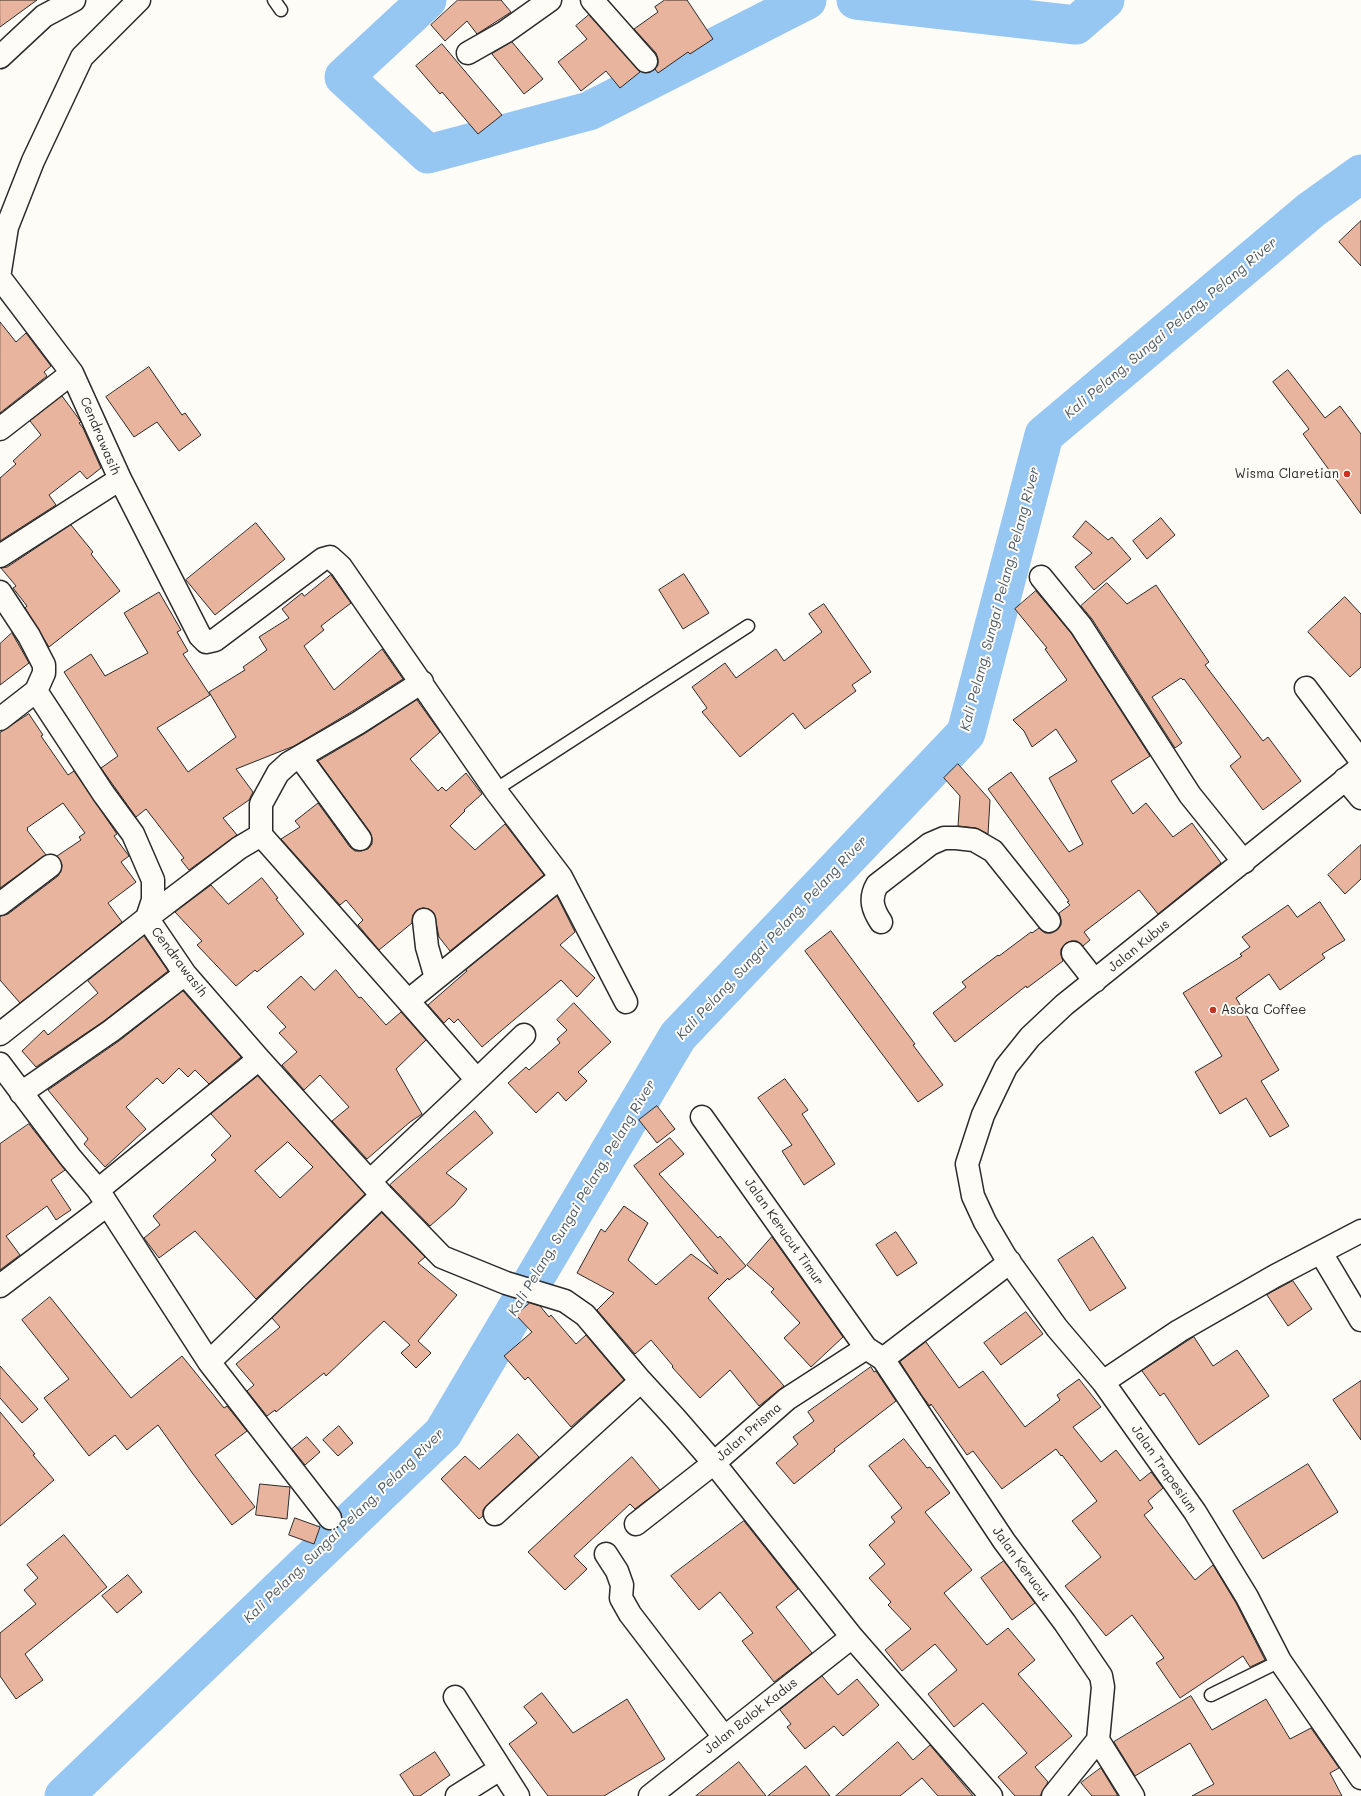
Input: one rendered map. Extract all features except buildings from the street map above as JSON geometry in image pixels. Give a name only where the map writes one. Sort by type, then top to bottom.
[{"type":"street","points":[[0,57],[44,16],[74,0]]},
{"type":"street","points":[[0,271],[3,225],[82,57],[139,0]]},
{"type":"street","points":[[468,53],[504,32],[550,0]]},
{"type":"street","points":[[592,0],[646,61]]},
{"type":"street","name":"Cendrawasih","points":[[0,278],[72,373],[120,479],[0,556]]},
{"type":"street","points":[[0,429],[72,373]]},
{"type":"street","points":[[120,479],[200,636],[206,642],[215,640],[323,559],[330,557],[341,567],[422,682],[495,790],[561,877],[626,1002]]},
{"type":"street","points":[[1041,577],[1081,626],[1170,767],[1190,795],[1244,862]]},
{"type":"street","points":[[0,592],[29,636],[44,664],[44,673],[36,691],[0,719]]},
{"type":"street","points":[[422,682],[358,723],[289,763],[278,773],[261,804],[261,835],[477,1080]]},
{"type":"street","points":[[1306,688],[1361,761]]},
{"type":"street","name":"Cendrawasih","points":[[36,691],[99,787],[133,834],[152,880],[153,900],[147,918],[184,974],[376,1188],[442,1257],[506,1283],[565,1301],[585,1315],[714,1463],[852,1637],[991,1796]]},
{"type":"street","points":[[300,757],[360,839]]},
{"type":"street","points":[[1353,773],[1361,798]]},
{"type":"street","name":"Jalan Kubus","points":[[967,1164],[983,1115],[1006,1067],[1030,1037],[1064,1005],[1353,773]]},
{"type":"street","points":[[0,1034],[147,918],[239,848],[261,835]]},
{"type":"street","points":[[881,922],[875,913],[872,900],[873,892],[877,885],[930,844],[944,838],[974,840],[993,850],[1048,921]]},
{"type":"street","points":[[0,904],[50,866]]},
{"type":"street","points":[[408,1001],[561,877]]},
{"type":"street","points":[[424,920],[427,947],[436,978]]},
{"type":"street","points":[[1073,953],[1094,981]]},
{"type":"street","points":[[21,1093],[111,1031],[184,974]]},
{"type":"street","points":[[210,1362],[477,1080],[524,1035]]},
{"type":"street","points":[[0,1286],[103,1198],[259,1059]]},
{"type":"street","points":[[0,1064],[103,1198],[210,1362],[330,1518]]},
{"type":"street","name":"Jalan Kerucut Timur","points":[[702,1117],[874,1353]]},
{"type":"street","name":"Jalan Trapesium","points":[[967,1164],[973,1196],[984,1222],[1036,1300],[1057,1328],[1103,1382],[1195,1512],[1247,1597],[1280,1661],[1361,1778]]},
{"type":"street","points":[[1103,1382],[1178,1331],[1275,1276],[1361,1231]]},
{"type":"street","points":[[1321,1253],[1361,1320]]},
{"type":"street","name":"Jalan Prisma","points":[[636,1524],[714,1463],[787,1399],[934,1321],[1010,1262]]},
{"type":"street","name":"Jalan Kerucut","points":[[874,1353],[1004,1541],[1065,1623],[1101,1676],[1103,1687],[1098,1740]]},
{"type":"street","points":[[495,1514],[641,1381]]},
{"type":"street","points":[[606,1554],[617,1571],[622,1585],[621,1598],[630,1614],[724,1737]]},
{"type":"street","name":"Jalan Balok Kadus","points":[[650,1796],[852,1637]]},
{"type":"street","points":[[455,1697],[518,1796]]},
{"type":"street","points":[[1054,1796],[1098,1740],[1133,1796]]},
{"type":"street","points":[[457,1796],[500,1769]]},
{"type":"lane","points":[[495,790],[748,626]]},
{"type":"lane","points":[[1211,1695],[1280,1661]]},
{"type":"waterway","name":"Kali Pelang, Sungai Pelang, Pelang River","points":[[427,0],[344,77],[428,154],[589,111],[807,0]]},
{"type":"waterway","name":"Kali Pelang, Sungai Pelang, Pelang River","points":[[856,0],[1076,25],[1105,0]]},
{"type":"waterway","name":"Kali Pelang, Sungai Pelang, Pelang River","points":[[64,1796],[443,1433],[678,1036],[966,733],[1044,435],[1311,210],[1361,174]]},
{"type":"place","name":"Wisma Claretian","points":[[1347,474]]},
{"type":"place","name":"Asoka Coffee","points":[[1213,1010]]}]
